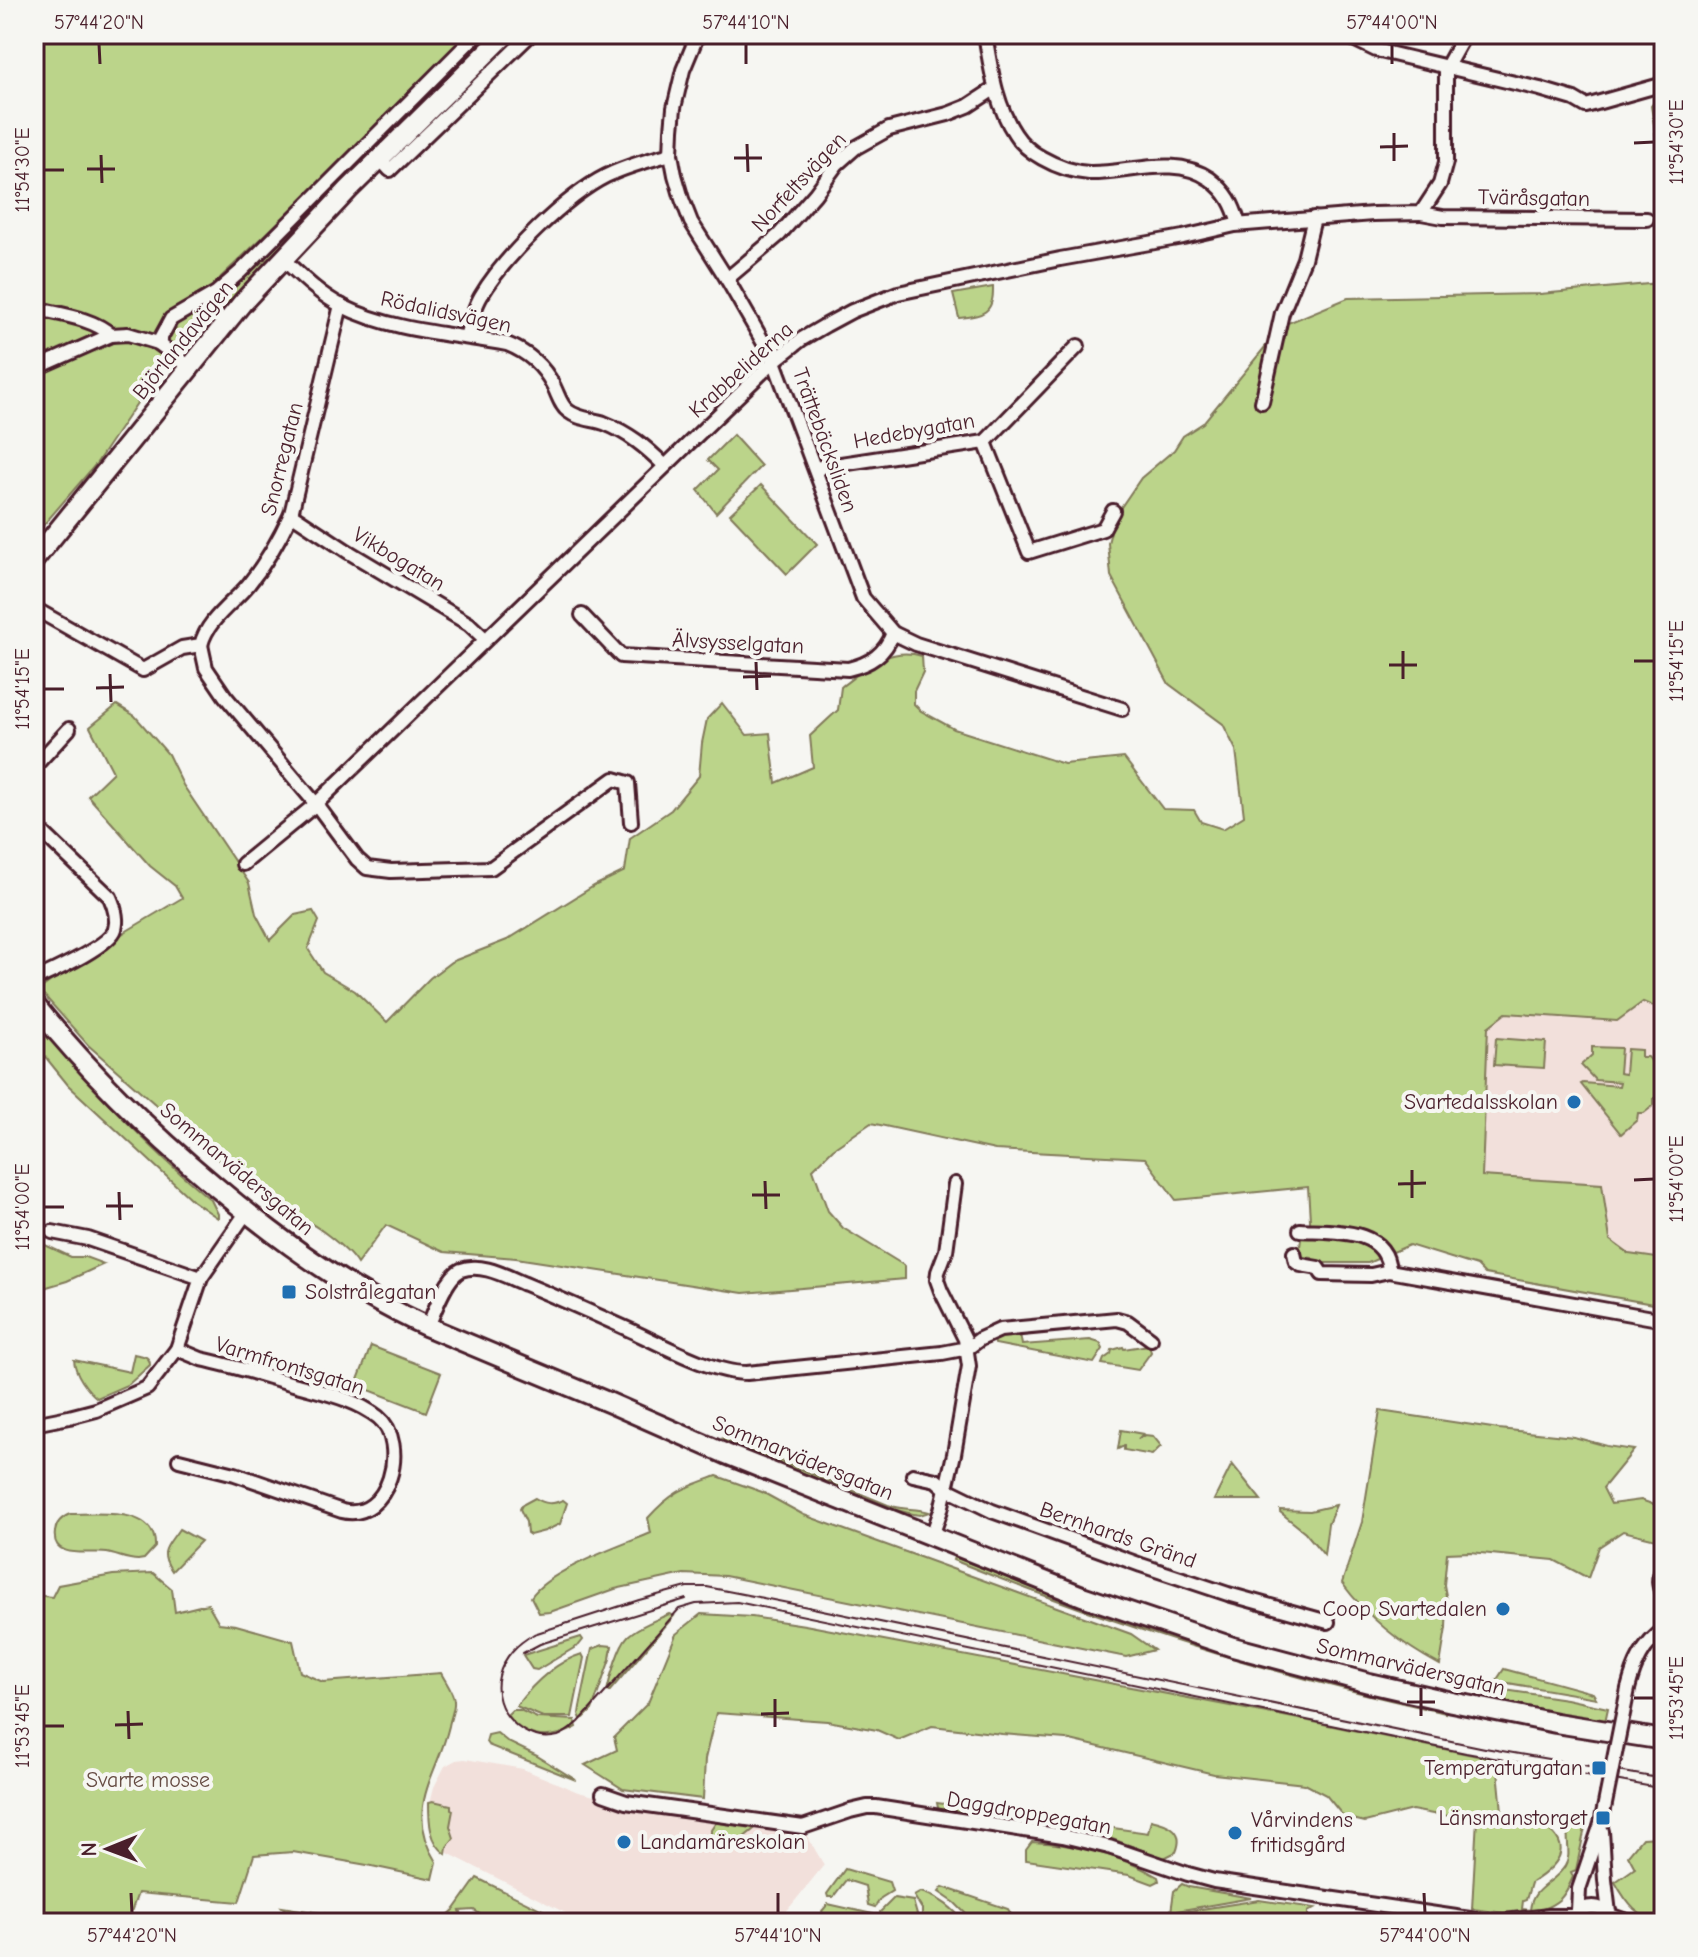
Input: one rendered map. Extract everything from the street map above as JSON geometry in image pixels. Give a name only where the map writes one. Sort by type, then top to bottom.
[{"type":"street","name":"Björlandavägen","points":[[158,343],[171,319],[216,293],[240,272],[477,34]]},
{"type":"street","name":"Björlandavägen","points":[[34,560],[243,302],[506,34]]},
{"type":"street","points":[[380,159],[390,170],[531,34]]},
{"type":"street","name":"Trättebäcksliden","points":[[698,34],[683,70],[675,102],[671,154],[675,175],[691,222],[774,361],[863,598],[893,633],[916,644],[1122,709]]},
{"type":"street","points":[[985,34],[994,89],[1013,132],[1024,145],[1049,162],[1089,173],[1160,166],[1191,170],[1226,193],[1239,224]]},
{"type":"street","points":[[1343,34],[1376,50],[1540,89],[1574,99],[1586,106],[1664,84]]},
{"type":"street","points":[[1421,213],[1440,184],[1446,162],[1446,68],[1465,34]]},
{"type":"street","name":"Norfeltsvägen","points":[[727,279],[779,235],[837,164],[855,148],[889,129],[968,106],[994,89]]},
{"type":"street","points":[[466,337],[481,296],[516,250],[563,206],[608,175],[671,154]]},
{"type":"street","name":"Krabbeliderna","points":[[243,864],[316,804],[774,361],[802,339],[833,321],[898,293],[1239,224],[1421,213]]},
{"type":"street","name":"Tväråsgatan","points":[[1421,213],[1450,217],[1647,219]]},
{"type":"street","points":[[1262,402],[1282,313],[1304,259],[1314,218]]},
{"type":"street","name":"Rödalidsvägen","points":[[283,259],[341,305],[392,324],[507,344],[526,354],[537,362],[563,407],[571,414],[626,432],[665,466]]},
{"type":"street","name":"Snorregatan","points":[[201,645],[207,630],[246,587],[276,546],[291,514],[341,305]]},
{"type":"street","points":[[34,308],[95,324],[111,335]]},
{"type":"street","points":[[34,369],[111,335],[128,334],[151,339],[190,367]]},
{"type":"street","name":"Hedebygatan","points":[[815,468],[985,442],[1078,346]]},
{"type":"street","points":[[985,442],[1029,552],[1103,529],[1113,511]]},
{"type":"street","name":"Vikbogatan","points":[[291,514],[469,624],[485,639]]},
{"type":"street","points":[[37,610],[140,674],[182,648],[201,645],[211,678],[367,868],[391,871],[491,868],[614,779],[628,783],[631,822]]},
{"type":"street","name":"Älvsysselgatan","points":[[582,615],[621,656],[648,658],[848,669],[873,660],[884,651],[893,633]]},
{"type":"street","points":[[34,767],[69,729]]},
{"type":"street","points":[[34,824],[110,897],[116,923],[110,938],[34,980]]},
{"type":"street","name":"Sommarvädersgatan","points":[[34,1004],[109,1090],[155,1135],[246,1213],[312,1262],[400,1315],[726,1454],[1082,1596],[1272,1659],[1556,1723],[1664,1740]]},
{"type":"street","points":[[932,1536],[941,1510],[969,1366],[968,1348],[937,1280],[946,1251],[955,1184]]},
{"type":"street","points":[[34,1424],[96,1410],[147,1388],[177,1349],[201,1278],[246,1213]]},
{"type":"street","points":[[1300,1230],[1368,1237],[1385,1254],[1389,1271]]},
{"type":"street","points":[[52,1232],[88,1239],[201,1278]]},
{"type":"street","points":[[1294,1253],[1296,1262],[1318,1268],[1322,1274],[1371,1275],[1389,1271],[1664,1320]]},
{"type":"street","points":[[428,1327],[450,1278],[461,1270],[477,1267],[577,1306],[727,1371],[740,1373],[929,1355],[968,1348],[1000,1330],[1117,1319],[1128,1322],[1151,1339]]},
{"type":"street","name":"Varmfrontsgatan","points":[[177,1349],[201,1359],[355,1402],[381,1419],[393,1449],[384,1491],[372,1507],[356,1513],[235,1474],[179,1460]]},
{"type":"street","name":"Bernhards Gränd","points":[[913,1475],[936,1480],[945,1488],[992,1511],[1141,1565],[1328,1622]]},
{"type":"street","points":[[1664,1567],[1659,1576],[1659,1585],[1664,1599]]},
{"type":"street","points":[[1573,1917],[1601,1824],[1634,1668],[1650,1641],[1664,1630]]},
{"type":"street","name":"Daggdroppegatan","points":[[603,1794],[626,1802],[803,1827],[867,1807],[901,1811],[1063,1836],[1109,1847],[1214,1881],[1496,1923],[1549,1916],[1573,1917]]},
{"type":"street","points":[[1601,1824],[1605,1880],[1612,1917]]},
{"type":"street","points":[[1573,1917],[1594,1907],[1632,1923]]},
{"type":"shaded area","name":"Svartedalsskolan","points":[[1643,1002],[1664,1011],[1664,1259],[1629,1254],[1610,1240],[1482,1177],[1488,1027],[1506,1013],[1617,1021]]},
{"type":"shaded area","name":"Landamäreskolan","points":[[465,1759],[523,1769],[578,1792],[631,1805],[806,1834],[824,1865],[777,1923],[585,1923],[440,1849],[430,1803],[434,1787],[445,1766]]},
{"type":"green space","points":[[34,34],[467,34],[221,277],[200,309],[240,282],[298,224],[210,325],[206,322],[187,343],[180,339],[96,464],[34,536]]},
{"type":"green space","points":[[1664,90],[1664,186],[1651,106]]},
{"type":"green space","points":[[1664,219],[1664,1011],[1643,1002],[1617,1021],[1506,1013],[1488,1027],[1482,1176],[1602,1184],[1610,1240],[1629,1254],[1664,1259],[1664,1306],[1485,1274],[1477,1266],[1409,1245],[1368,1263],[1313,1263],[1312,1258],[1299,1254],[1303,1236],[1311,1236],[1308,1187],[1176,1200],[1145,1158],[995,1150],[871,1123],[833,1149],[813,1169],[828,1211],[843,1228],[905,1266],[905,1279],[743,1293],[516,1258],[444,1252],[386,1225],[357,1264],[320,1229],[302,1219],[282,1216],[88,1045],[42,993],[43,987],[51,981],[182,898],[175,886],[150,866],[88,796],[113,772],[90,727],[117,705],[135,716],[168,754],[183,785],[249,883],[256,914],[270,940],[295,915],[313,911],[319,921],[308,949],[323,972],[355,991],[387,1022],[430,978],[451,962],[507,940],[594,886],[625,871],[630,838],[671,810],[699,776],[707,719],[722,703],[747,735],[770,733],[776,783],[813,767],[810,736],[838,710],[841,687],[888,656],[922,656],[923,672],[914,691],[914,704],[954,729],[1064,764],[1124,758],[1163,809],[1194,810],[1201,822],[1223,829],[1244,816],[1236,750],[1223,724],[1169,684],[1111,576],[1108,543],[1115,516],[1141,478],[1174,450],[1183,436],[1203,423],[1283,325],[1348,298],[1540,294],[1659,283]]},
{"type":"green space","points":[[993,287],[991,303],[985,312],[959,318],[953,294]]},
{"type":"green space","points":[[733,435],[761,466],[716,513],[698,490],[718,470],[708,460]]},
{"type":"green space","points":[[761,485],[817,544],[787,574],[730,514]]},
{"type":"green space","points":[[34,1021],[119,1114],[211,1200],[218,1218],[193,1201],[68,1085],[43,1054]]},
{"type":"green space","points":[[1496,1038],[1546,1042],[1544,1068],[1494,1065]]},
{"type":"green space","points":[[1592,1047],[1621,1048],[1619,1073],[1625,1074],[1627,1049],[1641,1050],[1641,1057],[1647,1057],[1656,1067],[1656,1072],[1664,1076],[1664,1096],[1654,1098],[1654,1105],[1644,1113],[1638,1113],[1637,1120],[1621,1134],[1581,1084],[1619,1086],[1620,1082],[1595,1080],[1581,1065],[1592,1055]]},
{"type":"green space","points":[[45,1245],[71,1257],[85,1257],[104,1264],[67,1281],[34,1290],[34,1248]]},
{"type":"green space","points":[[1020,1334],[1022,1345],[1090,1340],[1100,1343],[1103,1349],[1094,1363],[995,1344],[994,1338]]},
{"type":"green space","points":[[1149,1345],[1151,1352],[1138,1370],[1102,1364],[1112,1350]]},
{"type":"green space","points":[[371,1346],[441,1373],[426,1412],[356,1385]]},
{"type":"green space","points":[[134,1354],[147,1358],[150,1365],[129,1384],[97,1398],[82,1381],[74,1360],[130,1372]]},
{"type":"green space","points":[[1380,1411],[1574,1437],[1634,1450],[1603,1488],[1611,1504],[1641,1500],[1652,1504],[1664,1503],[1664,1538],[1660,1540],[1623,1531],[1599,1547],[1588,1578],[1554,1560],[1470,1552],[1447,1553],[1444,1585],[1446,1628],[1440,1665],[1386,1630],[1342,1583],[1362,1522]]},
{"type":"green space","points":[[1121,1430],[1143,1434],[1138,1439],[1145,1435],[1153,1436],[1161,1446],[1152,1455],[1124,1450],[1124,1446],[1118,1449]]},
{"type":"green space","points":[[723,1437],[888,1505],[929,1512],[920,1515],[871,1504],[720,1443]]},
{"type":"green space","points":[[1232,1464],[1261,1500],[1214,1500]]},
{"type":"green space","points":[[717,1476],[762,1492],[804,1515],[1131,1634],[1154,1650],[1126,1657],[725,1576],[684,1574],[615,1589],[539,1613],[531,1597],[540,1587],[569,1568],[651,1533],[648,1518],[664,1502],[687,1487]]},
{"type":"green space","points":[[535,1498],[542,1502],[563,1500],[567,1503],[560,1524],[530,1535],[520,1509]]},
{"type":"green space","points":[[1336,1505],[1328,1524],[1324,1555],[1305,1532],[1280,1512],[1310,1511]]},
{"type":"green space","points":[[70,1514],[123,1515],[136,1519],[153,1534],[155,1547],[144,1559],[138,1560],[107,1553],[65,1551],[55,1541],[55,1532],[60,1521]]},
{"type":"green space","points":[[179,1529],[201,1541],[172,1571],[165,1554]]},
{"type":"green space","points":[[954,1557],[1161,1632],[1241,1657],[1445,1710],[1445,1713],[1314,1681],[1165,1638],[1037,1593],[953,1560]]},
{"type":"green space","name":"Svarte mosse","points":[[153,1573],[172,1589],[175,1612],[208,1604],[219,1623],[293,1641],[300,1672],[323,1682],[441,1673],[453,1694],[454,1704],[423,1809],[427,1843],[437,1862],[433,1879],[293,1852],[254,1855],[239,1902],[138,1893],[127,1923],[34,1923],[34,1595],[52,1597],[58,1585],[113,1575]]},
{"type":"green space","points":[[669,1614],[674,1616],[607,1691],[618,1654],[628,1636]]},
{"type":"green space","points":[[701,1614],[805,1625],[1497,1760],[1502,1811],[1533,1820],[1555,1836],[1560,1844],[1558,1859],[1531,1883],[1522,1909],[1530,1910],[1539,1890],[1565,1866],[1568,1831],[1573,1818],[1583,1819],[1586,1823],[1576,1870],[1571,1872],[1573,1877],[1562,1897],[1540,1910],[1518,1913],[1472,1909],[1477,1818],[1412,1810],[1365,1822],[1344,1817],[1326,1795],[1305,1784],[1214,1774],[1066,1739],[932,1726],[899,1740],[877,1730],[827,1721],[716,1713],[705,1759],[703,1799],[623,1789],[585,1765],[617,1750],[614,1737],[648,1703],[676,1634]]},
{"type":"green space","points":[[581,1637],[583,1640],[579,1645],[537,1670],[532,1669],[523,1655]]},
{"type":"green space","points":[[612,1646],[610,1659],[592,1710],[581,1719],[580,1707],[592,1649]]},
{"type":"green space","points":[[582,1654],[584,1658],[572,1717],[543,1717],[516,1706],[545,1675],[563,1662]]},
{"type":"green space","points":[[1504,1669],[1593,1693],[1596,1698],[1496,1681]]},
{"type":"green space","points":[[1498,1689],[1608,1708],[1605,1722],[1506,1703],[1507,1698],[1501,1697]]},
{"type":"green space","points":[[512,1710],[520,1710],[537,1718],[575,1720],[577,1727],[558,1735],[539,1736],[514,1723],[507,1715]]},
{"type":"green space","points":[[497,1733],[576,1780],[488,1745],[488,1735]]},
{"type":"green space","points":[[429,1802],[451,1805],[453,1810],[450,1826],[454,1838],[446,1854],[431,1831]]},
{"type":"green space","points":[[937,1803],[1038,1816],[1037,1824],[942,1812]]},
{"type":"green space","points":[[1057,1820],[1148,1833],[1151,1820],[1174,1830],[1179,1839],[1178,1845],[1176,1852],[1164,1858],[1104,1836],[1060,1829]]},
{"type":"green space","points":[[717,1821],[755,1827],[732,1847],[722,1847],[711,1839],[711,1830]]},
{"type":"green space","points":[[1659,1837],[1664,1843],[1664,1922],[1640,1914],[1615,1882],[1635,1868],[1628,1855],[1642,1838]]},
{"type":"green space","points":[[1032,1842],[1065,1845],[1113,1857],[1143,1869],[1158,1877],[1159,1881],[1153,1884],[1129,1875],[1026,1860],[1026,1850]]},
{"type":"green space","points":[[845,1869],[889,1882],[892,1891],[881,1898],[875,1907],[868,1905],[865,1886],[846,1880],[833,1897],[828,1897],[827,1894]]},
{"type":"green space","points":[[477,1878],[569,1923],[492,1923],[474,1910],[460,1911],[466,1923],[439,1923],[455,1909]]},
{"type":"green space","points":[[1182,1884],[1251,1898],[1171,1912],[1174,1891]]},
{"type":"green space","points":[[943,1887],[1008,1909],[1016,1923],[975,1923],[939,1892]]},
{"type":"green space","points":[[921,1892],[946,1904],[966,1923],[922,1923],[922,1909],[914,1896]]},
{"type":"green space","points":[[894,1898],[913,1901],[919,1922],[883,1923],[880,1912]]},
{"type":"green space","points":[[1259,1900],[1315,1908],[1308,1912],[1308,1917],[1310,1922],[1319,1918],[1318,1923],[1186,1923],[1171,1917],[1176,1913]]},
{"type":"green space","points":[[828,1904],[873,1914],[875,1923],[826,1923],[822,1911]]},
{"type":"green space","points":[[282,1907],[332,1915],[341,1923],[263,1923],[263,1919],[275,1920],[286,1914]]},
{"type":"tram line","points":[[1664,1779],[1485,1748],[707,1587],[687,1587],[639,1600],[534,1634],[517,1646],[499,1676],[500,1701],[512,1722],[533,1735],[558,1736],[579,1722],[679,1609],[696,1604],[737,1602],[1466,1753],[1664,1789]]},
{"type":"tram line","points":[[523,1653],[540,1644],[686,1599]]},
{"type":"place","name":"Svartedalsskolan","points":[[1574,1102]]},
{"type":"place","name":"Solstrålegatan","points":[[289,1292]]},
{"type":"place","name":"Coop Svartedalen","points":[[1503,1609]]},
{"type":"place","name":"Temperaturgatan","points":[[1599,1768]]},
{"type":"place","name":"Länsmanstorget","points":[[1603,1818]]},
{"type":"place","name":"Vårvindens fritidsgård","points":[[1235,1833]]},
{"type":"place","name":"Landamäreskolan","points":[[624,1842]]}]
